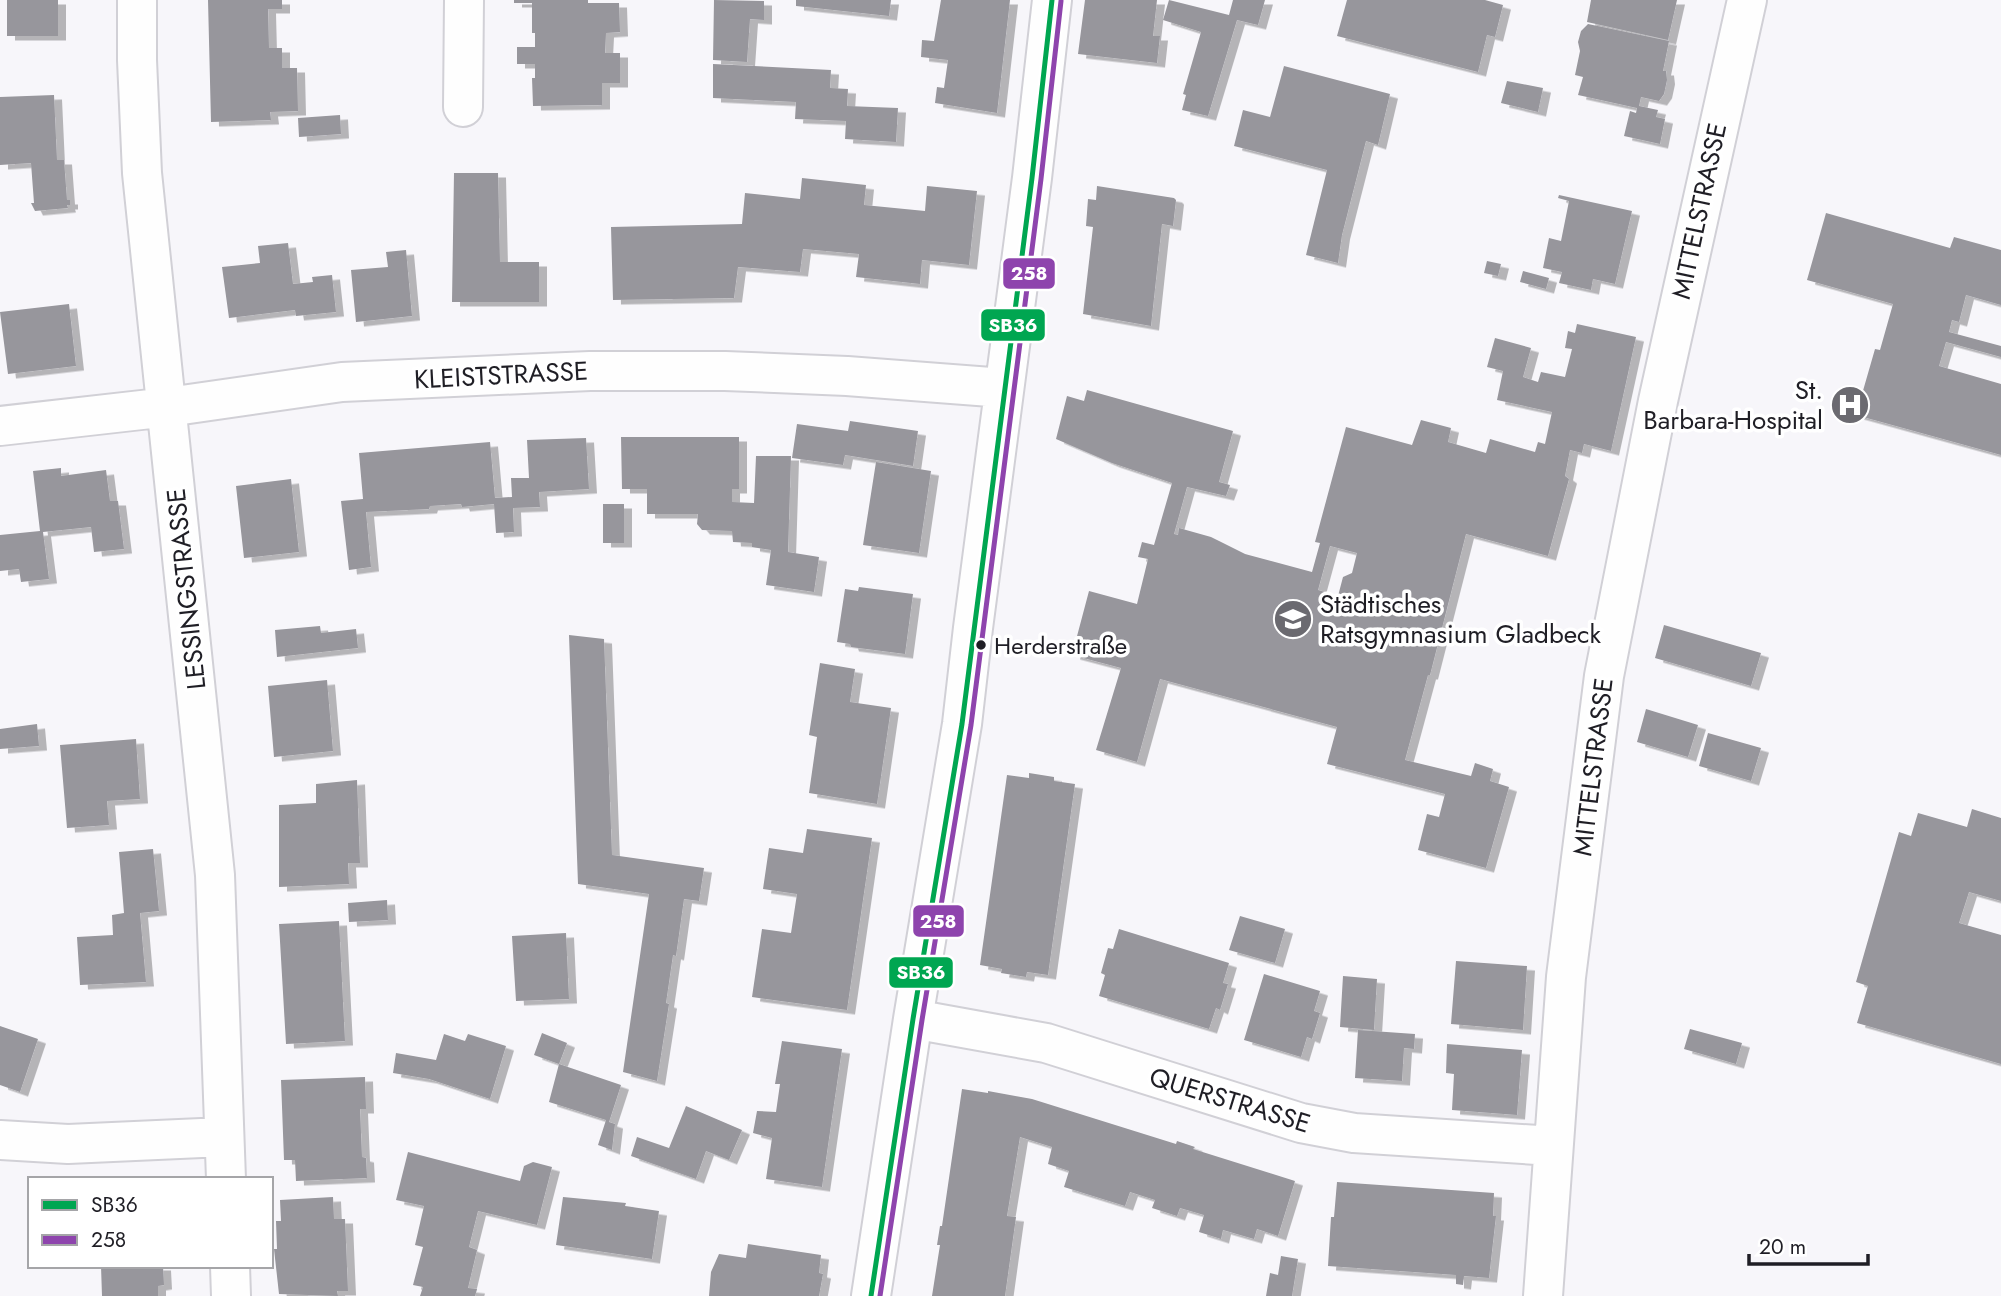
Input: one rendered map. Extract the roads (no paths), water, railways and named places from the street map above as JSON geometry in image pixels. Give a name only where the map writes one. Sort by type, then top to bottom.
[{"type":"street","name":"LESSINGSTRASSE","points":[[137,0],[142,173],[215,875],[226,1177]]},
{"type":"street","points":[[463,107],[464,0]]},
{"type":"street","points":[[871,1296],[962,724],[1052,0]]},
{"type":"street","name":"MITTELSTRASSE","points":[[1543,1296],[1566,977],[1604,676],[1658,401],[1746,0]]},
{"type":"street","name":"KLEISTSTRASSE","points":[[0,426],[168,407],[342,382],[590,370],[847,376],[1004,388]]},
{"type":"street","name":"QUERSTRASSE","points":[[913,1019],[1046,1043],[1301,1124],[1354,1133],[1553,1146]]},
{"type":"street","points":[[0,1140],[68,1144],[225,1137]]},
{"type":"street","points":[[230,1268],[231,1296]]},
{"type":"place","name":"St. Barbara-Hospital","points":[[1850,405]]},
{"type":"place","name":"Städtisches Ratsgymnasium Gladbeck","points":[[1293,619]]},
{"type":"place","name":"Herderstraße","points":[[981,645]]}]
